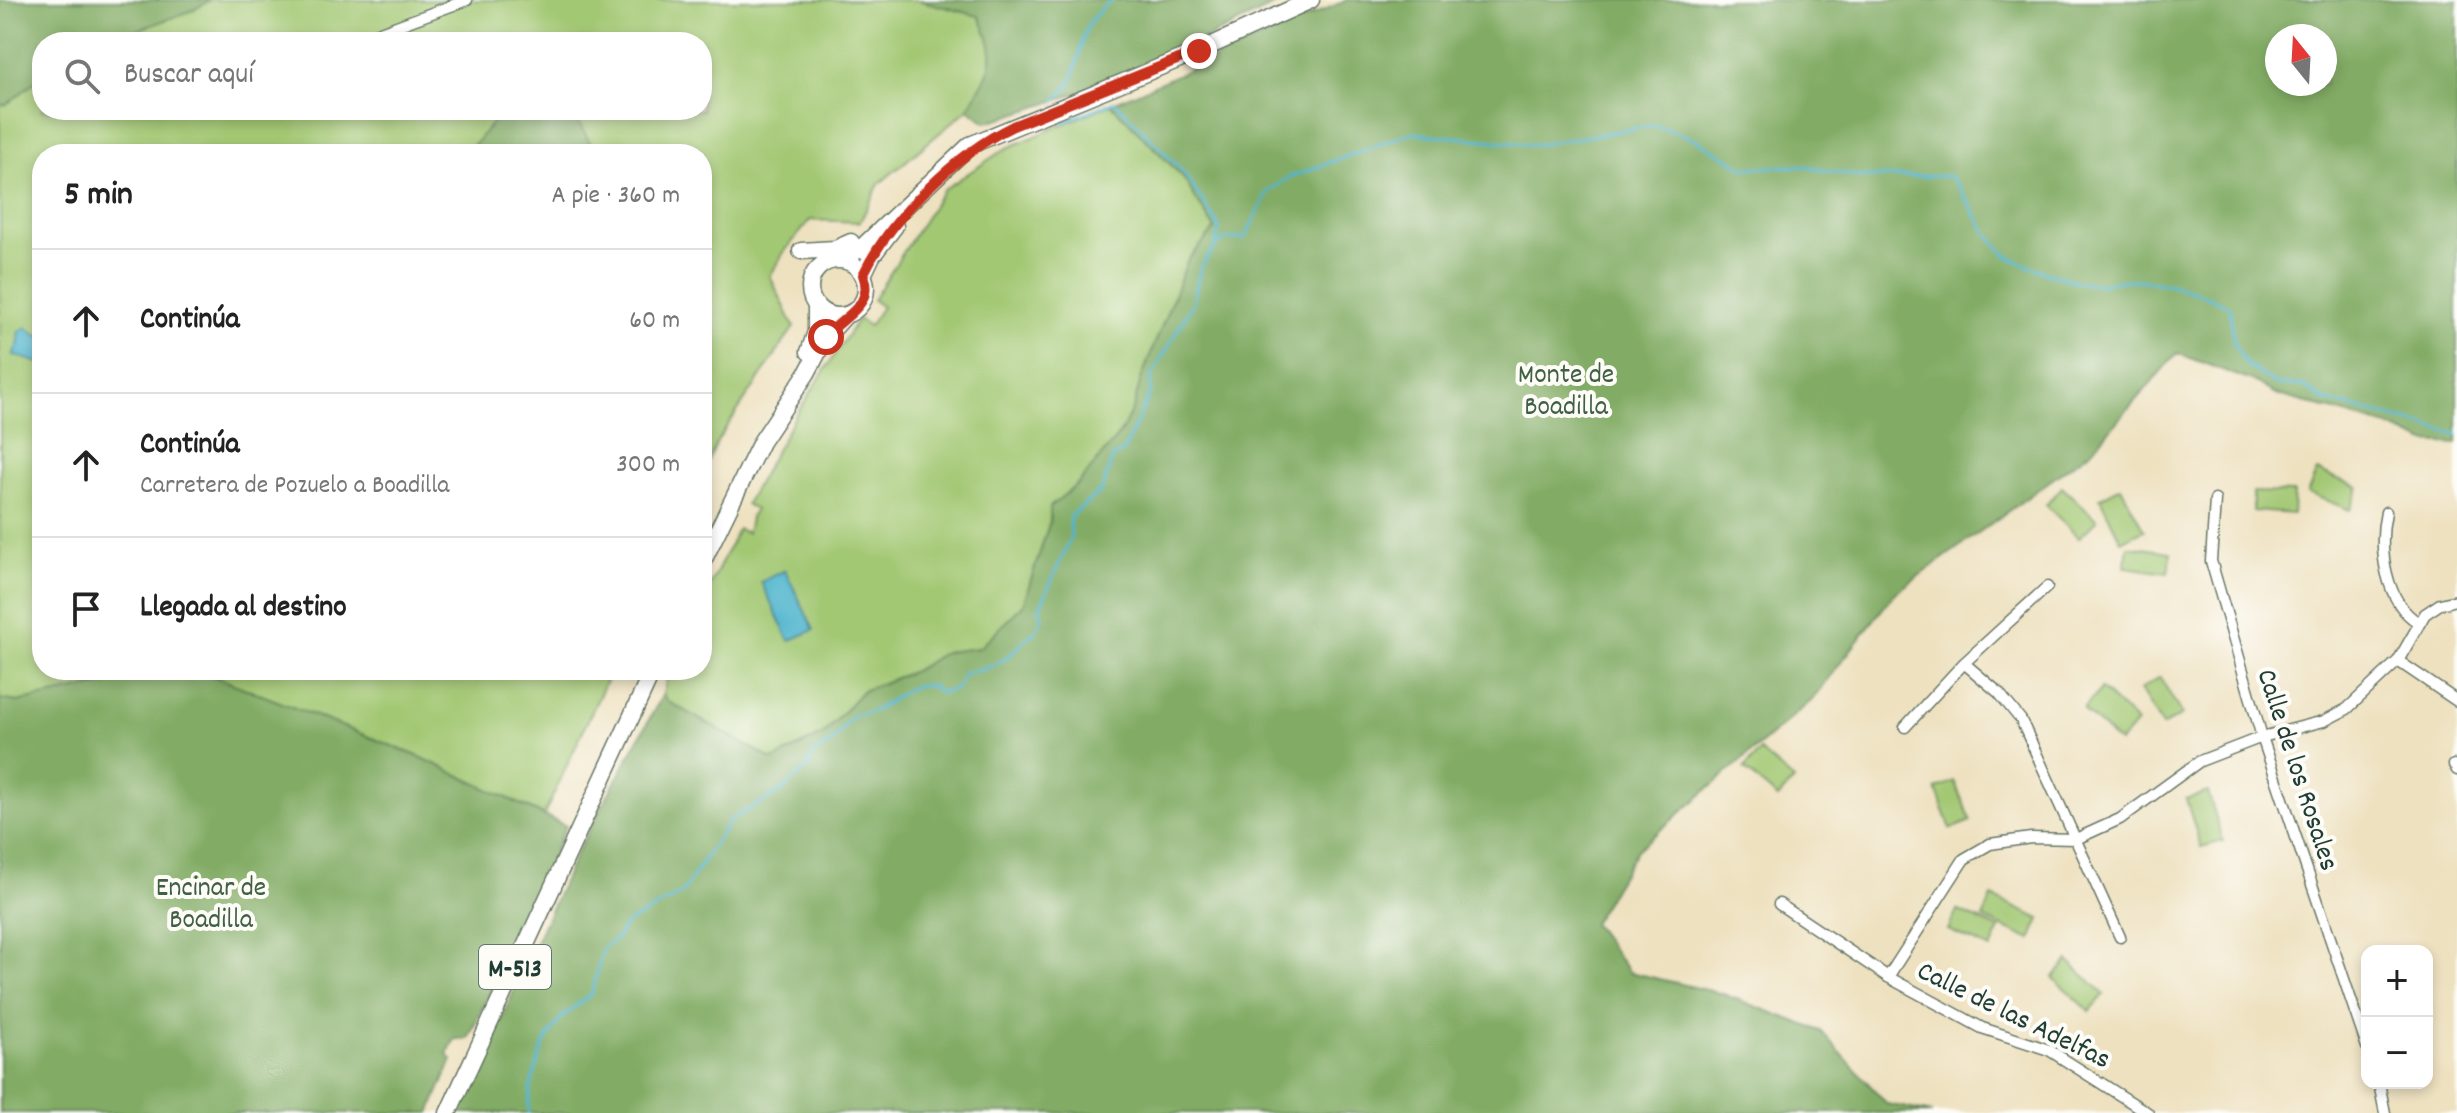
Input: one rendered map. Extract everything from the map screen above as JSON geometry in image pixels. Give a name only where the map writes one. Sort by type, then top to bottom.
[{"type":"main road","points":[[801,251],[835,249],[848,244],[957,155],[990,137],[1199,51],[1311,0]]},
{"type":"main road","points":[[776,418],[807,373],[826,337],[865,299],[863,275],[884,239],[945,173],[990,137]]},
{"type":"main road","points":[[712,542],[748,466],[806,362],[816,332],[816,307],[810,293],[812,278],[820,266],[859,250],[957,155]]},
{"type":"main road","points":[[831,261],[853,264],[863,275]]},
{"type":"main road","points":[[816,307],[829,316],[845,316]]},
{"type":"main road","name":"M-513","points":[[448,1113],[648,680]]},
{"type":"street","points":[[380,32],[467,0]]},
{"type":"street","name":"Calle de los Rosales","points":[[2215,500],[2211,561],[2262,737],[2361,1029]]},
{"type":"street","points":[[2386,512],[2384,553],[2393,590],[2402,610],[2419,623]]},
{"type":"street","points":[[1905,727],[1964,663],[2047,587]]},
{"type":"street","points":[[1888,977],[1964,859],[1990,844],[2031,838],[2076,839],[2120,819],[2200,761],[2262,737],[2324,721],[2343,711],[2398,661],[2419,623],[2440,604],[2457,600]]},
{"type":"street","points":[[2398,661],[2457,701]]},
{"type":"street","points":[[1964,663],[1999,693],[2021,720],[2120,937]]},
{"type":"street","name":"Calle de las Adelfas","points":[[1779,904],[1888,977],[1982,1028],[2049,1050],[2148,1113]]},
{"type":"street","points":[[2380,1089],[2385,1113]]},
{"type":"green space","points":[[0,0],[210,0],[193,10],[132,32],[32,32],[32,84],[6,105],[0,104]]},
{"type":"green space","points":[[210,0],[918,0],[979,16],[993,44],[990,70],[968,109],[879,184],[860,222],[810,220],[784,252],[770,276],[794,327],[712,453],[712,144],[32,144],[32,680],[125,680],[17,702],[0,699],[0,104],[6,105],[32,84],[32,120],[712,120],[712,32],[132,32],[193,10]]},
{"type":"green space","points":[[918,0],[1285,0],[1100,84],[986,122],[968,109],[983,84],[990,64],[990,44],[979,16]]},
{"type":"green space","name":"Monte de Boadilla","points":[[1347,0],[2457,0],[2457,444],[2424,442],[2388,426],[2275,394],[2257,383],[2177,353],[2091,451],[1894,594],[1812,700],[1637,850],[1593,923],[1629,972],[1720,993],[1821,1031],[1887,1104],[1932,1113],[459,1113],[575,856],[663,694],[667,701],[773,760],[824,734],[862,691],[914,671],[945,652],[979,648],[1023,605],[1050,521],[1050,507],[1080,482],[1121,432],[1134,406],[1141,379],[1188,260],[1215,229],[1182,176],[1111,104]]},
{"type":"green space","points":[[1111,104],[1182,176],[1215,229],[1188,260],[1141,379],[1134,406],[1121,432],[1080,482],[1050,507],[1050,521],[1023,605],[979,648],[945,652],[914,671],[862,691],[824,734],[773,760],[667,701],[663,694],[666,680],[712,680],[712,582],[738,529],[747,533],[755,510],[746,504],[794,418],[858,319],[869,326],[882,307],[873,300],[943,190],[1005,149]]},
{"type":"green space","points":[[495,120],[577,120],[591,144],[475,144]]},
{"type":"green space","points":[[2317,471],[2359,487],[2350,510],[2307,493]]},
{"type":"green space","points":[[2062,487],[2097,520],[2079,538],[2046,505]]},
{"type":"green space","points":[[2121,487],[2144,530],[2121,541],[2100,498]]},
{"type":"green space","points":[[2253,492],[2294,493],[2293,514],[2253,511]]},
{"type":"green space","points":[[2128,546],[2171,552],[2168,573],[2125,567]]},
{"type":"green space","points":[[2160,677],[2182,715],[2162,726],[2140,690]]},
{"type":"green space","name":"Encinar de Boadilla","points":[[125,680],[224,680],[420,757],[566,826],[468,1039],[455,1039],[447,1054],[452,1060],[430,1113],[0,1113],[0,699],[17,702]]},
{"type":"green space","points":[[224,680],[606,680],[544,815],[420,757]]},
{"type":"green space","points":[[2101,689],[2137,723],[2119,743],[2083,709]]},
{"type":"green space","points":[[1760,751],[1794,780],[1778,798],[1744,769]]},
{"type":"green space","points":[[1954,781],[1971,821],[1951,829],[1936,789]]},
{"type":"green space","points":[[2208,792],[2223,841],[2201,847],[2186,799]]},
{"type":"green space","points":[[1992,897],[2040,919],[2031,940],[1983,918]]},
{"type":"green space","points":[[1957,910],[2000,929],[1991,949],[1948,930]]},
{"type":"green space","points":[[2068,961],[2105,994],[2090,1011],[2053,978]]},
{"type":"water","points":[[26,327],[32,332],[32,361],[13,355],[19,342],[18,333]]},
{"type":"water","points":[[785,570],[814,630],[789,641],[761,582]]},
{"type":"waterway","points":[[1055,101],[1070,84],[1087,27],[1101,9],[1113,0]]},
{"type":"waterway","points":[[1056,117],[1063,122],[1113,102],[1118,105],[1183,172],[1219,228],[1216,243]]},
{"type":"waterway","points":[[528,1113],[531,1085],[544,1043],[561,1018],[592,993],[603,948],[617,938],[626,924],[682,893],[730,820],[782,791],[809,766],[813,753],[831,743],[854,715],[878,708],[921,685],[930,686],[940,693],[958,688],[964,673],[1001,661],[1036,632],[1042,618],[1039,609],[1071,537],[1070,517],[1102,490],[1113,457],[1124,451],[1150,393],[1151,377],[1193,303],[1200,269],[1216,245],[1227,239],[1245,238],[1268,191],[1290,177],[1411,133],[1536,145],[1655,125],[1695,139],[1744,168],[1800,166],[1861,177],[1950,176],[1990,237],[2014,259],[2085,283],[2148,281],[2173,285],[2208,297],[2230,307],[2234,344],[2246,364],[2276,385],[2301,385],[2324,400],[2457,434]]},
{"type":"route","points":[[826,337],[837,323],[861,306],[867,291],[863,275],[884,239],[962,158],[990,137],[1013,126],[1199,51]]}]
